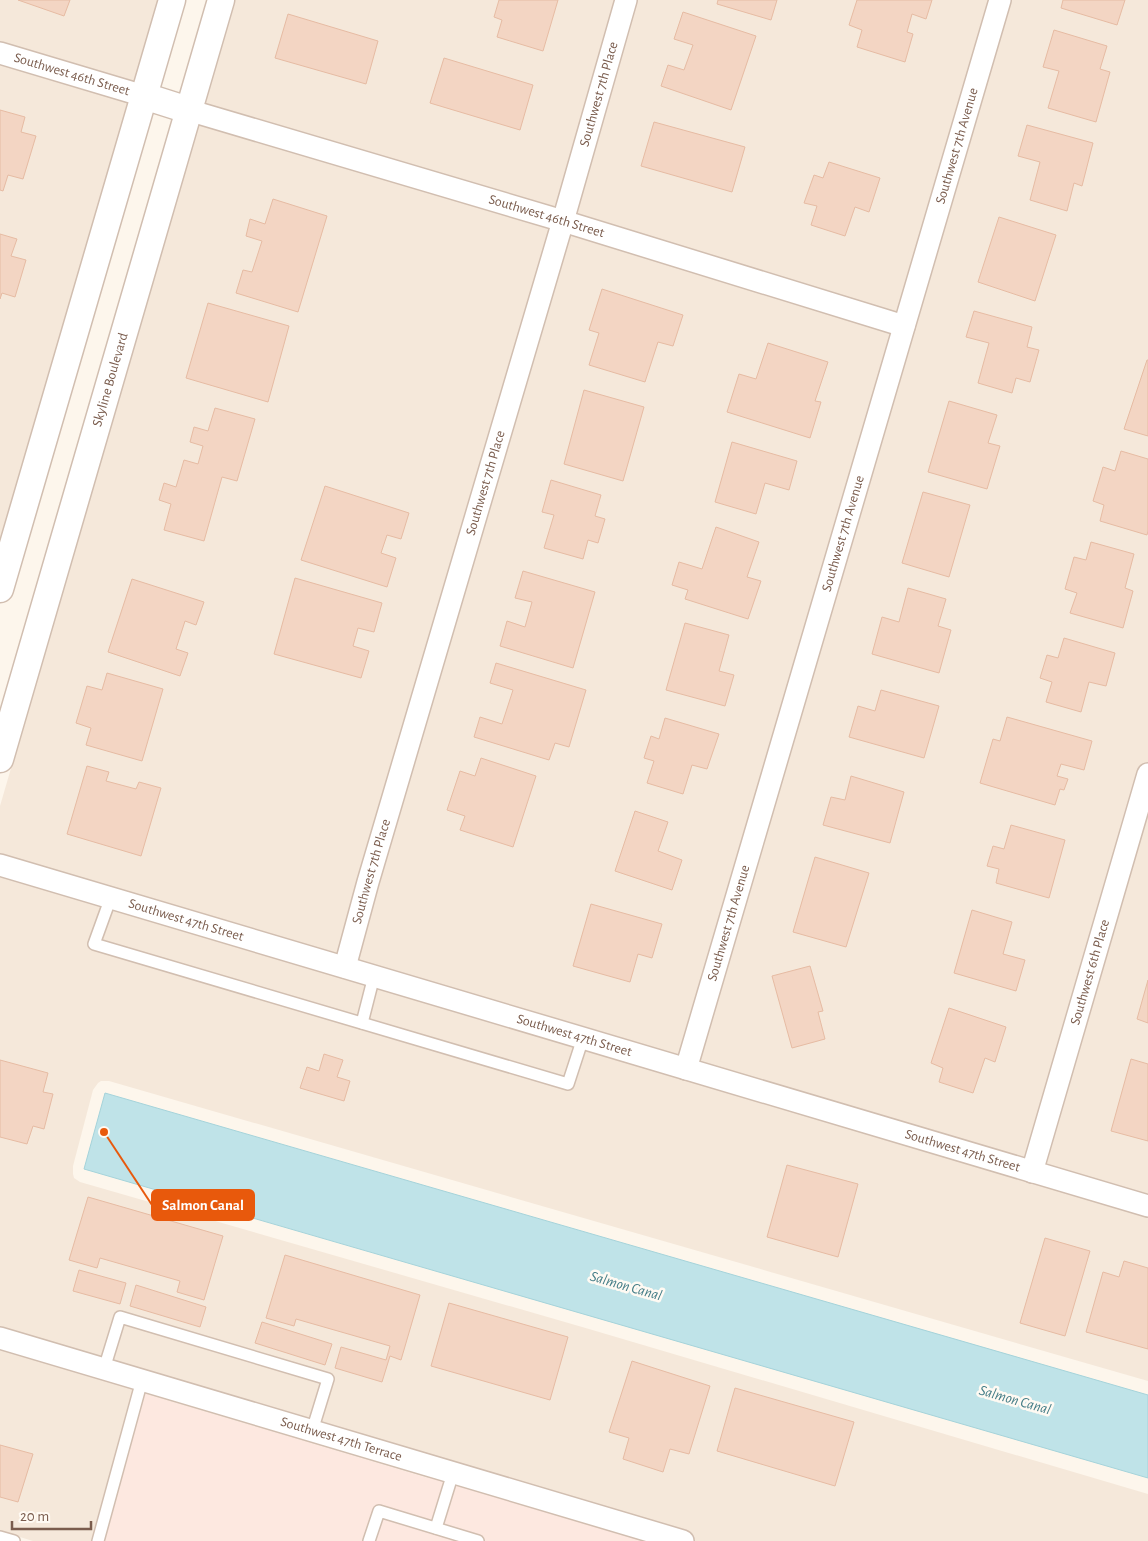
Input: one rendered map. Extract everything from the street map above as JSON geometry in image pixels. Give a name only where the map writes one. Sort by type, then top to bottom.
[{"type":"street","points":[[0,589],[172,0]]},
{"type":"street","name":"Skyline Boulevard","points":[[0,759],[221,0]]},
{"type":"street","name":"Southwest 7th Place","points":[[345,967],[368,882],[626,0]]},
{"type":"street","name":"Southwest 7th Avenue","points":[[686,1069],[1000,0]]},
{"type":"street","name":"Southwest 46th Street","points":[[0,53],[144,96]]},
{"type":"street","points":[[144,96],[188,110]]},
{"type":"street","name":"Southwest 46th Street","points":[[188,110],[562,221],[904,326]]},
{"type":"street","name":"Southwest 6th Place","points":[[1032,1172],[1148,774]]},
{"type":"street","name":"Southwest 47th Street","points":[[0,865],[1148,1206]]},
{"type":"street","name":"Southwest 47th Terrace","points":[[0,1338],[683,1541]]},
{"type":"lane","points":[[111,898],[94,944],[568,1084],[583,1038]]},
{"type":"lane","points":[[362,1023],[374,976]]},
{"type":"lane","points":[[104,1370],[120,1317],[328,1379],[312,1431]]},
{"type":"lane","points":[[98,1541],[142,1380]]},
{"type":"lane","points":[[436,1528],[453,1473]]},
{"type":"lane","points":[[369,1541],[379,1511],[478,1541]]},
{"type":"lane","points":[[0,1537],[14,1541]]},
{"type":"shaded area","points":[[0,0],[158,0],[0,540]]},
{"type":"shaded area","points":[[235,0],[1148,0],[1148,1381],[109,1081],[101,1081],[93,1090],[73,1166],[73,1174],[74,1178],[80,1182],[589,1329],[1148,1494],[1148,1541],[644,1541],[429,1476],[428,1478],[143,1394],[104,1541],[33,1541],[0,1531],[0,806]]},
{"type":"shaded area","points":[[143,1393],[428,1478],[429,1476],[644,1541],[104,1541]]},
{"type":"water","points":[[105,1093],[1148,1395],[1148,1478],[84,1169]]},
{"type":"building","points":[[18,0],[70,0],[64,16]]},
{"type":"building","points":[[499,0],[558,0],[543,51],[497,37],[502,20],[494,17]]},
{"type":"building","points":[[718,0],[777,0],[771,20],[717,4]]},
{"type":"building","points":[[857,0],[932,0],[926,19],[912,14],[907,32],[913,34],[905,62],[857,47],[862,30],[849,25]]},
{"type":"building","points":[[1063,0],[1125,0],[1117,25],[1061,8]]},
{"type":"building","points":[[683,12],[756,36],[731,110],[661,86],[668,65],[684,70],[693,45],[674,39]]},
{"type":"building","points":[[288,14],[378,41],[366,84],[275,58]]},
{"type":"building","points":[[1054,30],[1107,46],[1100,69],[1110,72],[1096,122],[1048,108],[1059,71],[1043,67]]},
{"type":"building","points":[[444,58],[533,85],[520,130],[430,103]]},
{"type":"building","points":[[0,110],[25,117],[21,132],[36,136],[23,179],[8,175],[3,191],[0,190]]},
{"type":"building","points":[[654,122],[745,147],[732,192],[641,166]]},
{"type":"building","points":[[1027,125],[1093,143],[1082,186],[1074,183],[1067,211],[1030,200],[1040,162],[1018,156]]},
{"type":"building","points":[[829,162],[880,178],[869,212],[855,207],[845,236],[811,225],[817,206],[804,203],[814,175],[823,178]]},
{"type":"building","points":[[273,199],[327,216],[298,312],[236,293],[243,270],[252,272],[262,241],[246,236],[250,219],[265,224]]},
{"type":"building","points":[[999,217],[1056,235],[1035,301],[978,282]]},
{"type":"building","points":[[0,234],[17,239],[11,256],[26,260],[15,297],[2,293],[0,299]]},
{"type":"building","points":[[602,289],[683,315],[673,346],[658,342],[645,382],[589,365],[599,333],[589,330]]},
{"type":"building","points":[[208,303],[289,326],[268,402],[186,378]]},
{"type":"building","points":[[974,311],[1032,327],[1027,347],[1039,350],[1030,382],[1016,378],[1012,393],[978,383],[989,343],[966,337]]},
{"type":"building","points":[[768,343],[828,362],[815,401],[821,402],[810,438],[727,412],[739,374],[756,379]]},
{"type":"building","points":[[1148,360],[1148,436],[1124,429]]},
{"type":"building","points":[[584,390],[644,407],[623,481],[564,464]]},
{"type":"building","points":[[949,401],[997,415],[988,443],[1000,446],[987,489],[928,472]]},
{"type":"building","points":[[215,408],[255,419],[237,481],[222,477],[204,541],[164,530],[171,504],[159,500],[164,483],[176,487],[184,460],[198,464],[203,446],[190,442],[194,427],[208,431]]},
{"type":"building","points":[[732,442],[797,461],[789,490],[765,483],[756,514],[715,502]]},
{"type":"building","points":[[1121,451],[1148,459],[1147,535],[1100,521],[1104,505],[1093,501],[1103,467],[1115,471]]},
{"type":"building","points":[[551,480],[601,495],[595,516],[605,519],[598,543],[588,540],[583,559],[544,548],[554,515],[542,512]]},
{"type":"building","points":[[325,486],[409,513],[401,539],[387,535],[381,553],[396,558],[387,587],[301,560]]},
{"type":"building","points":[[923,492],[970,505],[949,577],[902,563]]},
{"type":"building","points":[[716,527],[759,542],[747,577],[761,581],[748,619],[685,599],[688,590],[672,585],[679,562],[702,569]]},
{"type":"building","points":[[1091,542],[1134,554],[1125,588],[1133,591],[1123,628],[1070,613],[1077,593],[1065,589],[1074,557],[1086,560]]},
{"type":"building","points":[[523,571],[595,592],[573,668],[500,646],[507,621],[525,627],[532,602],[515,598]]},
{"type":"building","points":[[295,578],[382,603],[374,632],[358,628],[353,646],[369,651],[361,678],[274,654]]},
{"type":"building","points":[[132,579],[204,602],[196,625],[185,621],[176,649],[188,653],[180,676],[108,652]]},
{"type":"building","points":[[908,588],[946,599],[938,626],[951,630],[939,673],[872,654],[882,617],[899,622]]},
{"type":"building","points":[[685,623],[729,635],[719,671],[734,675],[725,706],[666,690]]},
{"type":"building","points":[[1064,638],[1115,653],[1106,686],[1089,682],[1081,712],[1046,702],[1052,682],[1040,678],[1047,655],[1058,658]]},
{"type":"building","points":[[496,663],[586,690],[569,747],[555,743],[549,760],[474,737],[480,717],[502,724],[513,690],[490,683]]},
{"type":"building","points":[[107,673],[163,689],[142,761],[86,745],[91,728],[76,723],[87,686],[102,690]]},
{"type":"building","points":[[881,690],[939,706],[924,758],[849,737],[858,706],[875,711]]},
{"type":"building","points":[[1007,717],[1092,741],[1084,770],[1061,764],[1057,776],[1068,779],[1064,790],[1060,789],[1055,805],[980,783],[993,739],[1000,741]]},
{"type":"building","points":[[665,718],[719,734],[707,769],[692,765],[683,794],[647,783],[654,761],[644,758],[651,736],[659,739]]},
{"type":"building","points":[[481,758],[536,776],[513,847],[460,830],[465,816],[447,810],[460,771],[475,776]]},
{"type":"building","points":[[87,766],[109,772],[106,781],[136,789],[139,782],[161,788],[141,856],[67,834]]},
{"type":"building","points":[[851,776],[904,792],[890,843],[823,825],[831,797],[845,800]]},
{"type":"building","points":[[635,811],[668,822],[658,851],[682,860],[672,890],[615,871]]},
{"type":"building","points":[[1011,825],[1065,840],[1049,898],[996,883],[999,869],[987,866],[993,846],[1004,849]]},
{"type":"building","points":[[815,857],[869,873],[846,947],[793,932]]},
{"type":"building","points":[[591,904],[662,924],[652,958],[638,954],[630,982],[573,966]]},
{"type":"building","points":[[972,910],[1012,922],[1003,954],[1025,960],[1016,991],[954,973]]},
{"type":"building","points":[[810,966],[823,1011],[818,1012],[825,1039],[792,1048],[772,976]]},
{"type":"building","points":[[1148,980],[1148,1023],[1137,1019]]},
{"type":"building","points":[[949,1008],[1006,1027],[995,1062],[985,1058],[973,1093],[939,1082],[943,1068],[931,1063]]},
{"type":"building","points":[[324,1054],[343,1060],[337,1077],[350,1081],[344,1101],[300,1088],[307,1067],[319,1071]]},
{"type":"building","points":[[1131,1059],[1148,1064],[1148,1141],[1111,1131]]},
{"type":"building","points":[[0,1060],[48,1073],[43,1092],[53,1094],[44,1129],[33,1126],[27,1144],[0,1137]]},
{"type":"building","points":[[787,1165],[858,1184],[838,1257],[767,1237]]},
{"type":"building","points":[[88,1197],[223,1236],[204,1300],[177,1292],[180,1281],[100,1258],[97,1268],[69,1260]]},
{"type":"building","points":[[1045,1238],[1090,1251],[1065,1336],[1020,1323]]},
{"type":"building","points":[[285,1255],[420,1295],[401,1360],[390,1356],[382,1382],[335,1368],[341,1347],[386,1360],[390,1346],[296,1319],[294,1326],[266,1318]]},
{"type":"building","points":[[1124,1261],[1148,1268],[1148,1349],[1086,1332],[1103,1272],[1119,1277]]},
{"type":"building","points":[[79,1270],[126,1283],[120,1304],[73,1291]]},
{"type":"building","points":[[136,1285],[206,1307],[200,1327],[130,1306]]},
{"type":"building","points":[[449,1303],[568,1337],[550,1400],[431,1366]]},
{"type":"building","points":[[262,1322],[332,1344],[325,1365],[255,1343]]},
{"type":"building","points":[[632,1361],[710,1386],[689,1454],[670,1449],[663,1472],[623,1459],[629,1438],[609,1432]]},
{"type":"building","points":[[735,1388],[854,1422],[835,1486],[717,1451]]},
{"type":"building","points":[[0,1445],[33,1454],[18,1502],[0,1497]]},
{"type":"place","name":"Salmon Canal","points":[[104,1132]]}]
